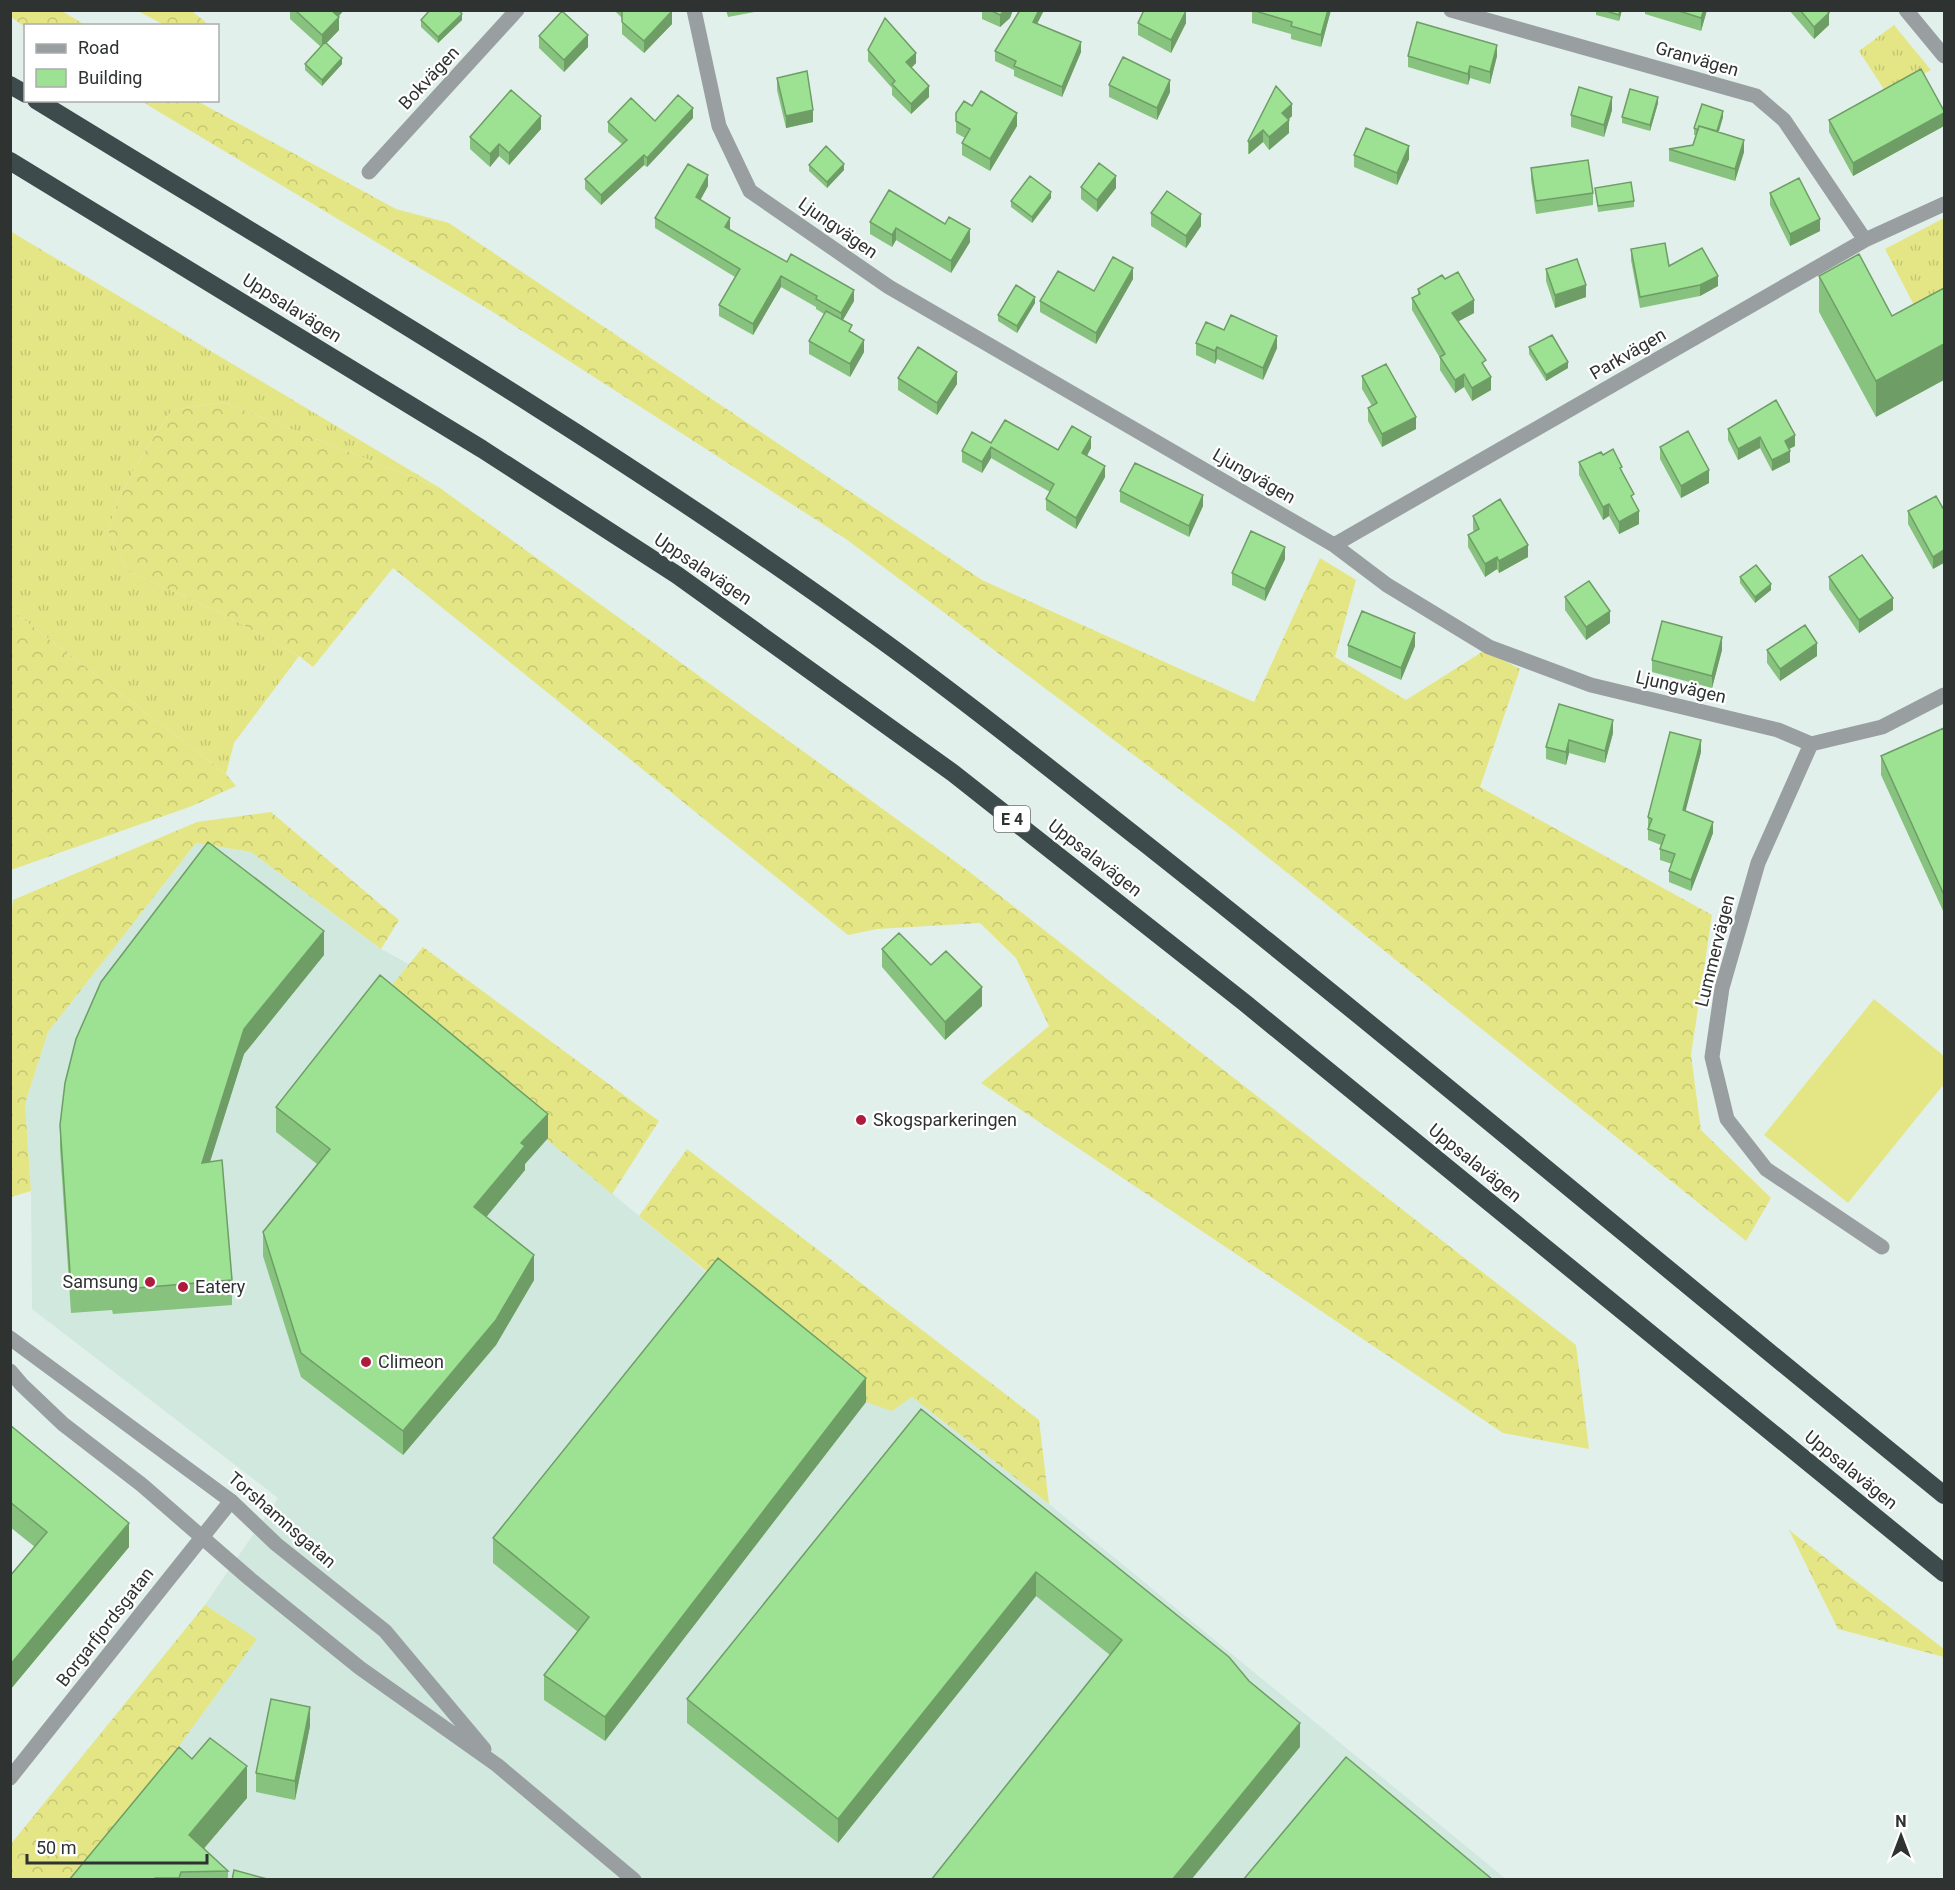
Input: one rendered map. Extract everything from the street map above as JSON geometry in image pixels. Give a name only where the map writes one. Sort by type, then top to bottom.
[{"type":"highway","points":[[10,85],[24,93]]},
{"type":"highway","points":[[39,102],[514,394],[709,519],[862,626],[998,728],[1288,956],[1610,1218],[1695,1293],[1944,1495]]},
{"type":"highway","name":"Uppsalavägen","points":[[10,161],[482,450],[677,575],[953,773],[1245,1003],[1944,1573]]},
{"type":"street","name":"Bokvägen","points":[[369,172],[517,10]]},
{"type":"street","name":"Ljungvägen","points":[[694,10],[719,126],[750,191],[889,287],[1334,545],[1387,585],[1489,647],[1590,685],[1778,730],[1811,744]]},
{"type":"street","name":"Granvägen","points":[[1451,10],[1756,96],[1784,120],[1865,240]]},
{"type":"street","points":[[1906,10],[1944,56]]},
{"type":"street","name":"Parkvägen","points":[[1334,545],[1865,240],[1944,204]]},
{"type":"street","points":[[1811,744],[1882,727],[1944,695]]},
{"type":"street","name":"Lummervägen","points":[[1811,744],[1758,863],[1722,988],[1712,1057],[1727,1119],[1766,1169],[1882,1247]]},
{"type":"street","name":"Torshamnsgatan","points":[[10,1338],[231,1501],[276,1544],[385,1631],[497,1765]]},
{"type":"street","name":"Torshamnsgatan","points":[[10,1371],[63,1424],[142,1485],[201,1537],[360,1668],[497,1765],[634,1880]]},
{"type":"street","name":"Borgarfjordsgatan","points":[[10,1778],[231,1501]]},
{"type":"shaded area","points":[[196,843],[251,852],[381,949],[409,964],[381,1000],[718,1282],[892,1411],[912,1397],[1049,1504],[1506,1879],[11,1880],[11,1844],[205,1605],[278,1498],[32,1309],[31,1191],[25,1104],[48,1032]]},
{"type":"green space","points":[[10,11],[62,11],[83,24],[24,24],[24,26],[11,17]]},
{"type":"green space","points":[[138,11],[192,11],[208,24],[162,24]]},
{"type":"green space","points":[[1894,25],[1931,70],[1887,94],[1859,51]]},
{"type":"green space","points":[[143,102],[199,102],[396,209],[449,223],[982,580],[1254,702],[1320,558],[1356,580],[1335,657],[1406,700],[1485,650],[1520,669],[1480,787],[1712,915],[1691,1055],[1701,1130],[1771,1198],[1746,1241],[1235,831],[846,539],[493,312]]},
{"type":"green space","points":[[1944,218],[1944,298],[1918,313],[1885,249]]},
{"type":"green space","points":[[10,231],[440,488],[223,402],[172,410],[127,483],[108,531],[128,571],[219,612],[299,656],[234,743],[226,774],[11,610]]},
{"type":"green space","points":[[223,402],[440,488],[971,873],[1576,1345],[1589,1449],[1503,1433],[981,1083],[1049,1026],[1016,958],[980,923],[877,929],[848,935],[393,568],[313,667],[299,656],[219,612],[128,571],[108,531],[113,514],[135,468],[172,410]]},
{"type":"green space","points":[[11,610],[226,774],[236,786],[192,806],[11,870]]},
{"type":"green space","points":[[271,812],[399,920],[381,949],[251,852],[196,843],[48,1032],[25,1104],[31,1191],[11,1197],[10,927],[13,900],[197,822]]},
{"type":"green space","points":[[423,947],[659,1121],[612,1194],[380,1000]]},
{"type":"green space","points":[[1874,999],[1944,1056],[1944,1084],[1848,1203],[1764,1135]]},
{"type":"green space","points":[[687,1149],[1039,1420],[1049,1504],[912,1397],[892,1411],[866,1402],[639,1216]]},
{"type":"green space","points":[[1789,1530],[1944,1649],[1944,1657],[1838,1629]]},
{"type":"green space","points":[[205,1605],[257,1639],[82,1879],[11,1880],[11,1844]]},
{"type":"building","points":[[295,10],[333,10],[339,17],[322,35]]},
{"type":"building","points":[[430,10],[459,10],[462,14],[438,37],[421,20]]},
{"type":"building","points":[[622,10],[672,11],[644,41],[622,22]]},
{"type":"building","points":[[990,10],[1005,10],[1000,15]]},
{"type":"building","points":[[1020,10],[1039,10],[1033,22],[1081,42],[1062,87],[1014,66],[1016,61],[995,51]]},
{"type":"building","points":[[1144,10],[1186,11],[1171,40],[1138,23]]},
{"type":"building","points":[[1252,10],[1328,10],[1321,35],[1291,26],[1292,22]]},
{"type":"building","points":[[1603,10],[1620,10],[1619,15]]},
{"type":"building","points":[[1676,10],[1704,10],[1701,18]]},
{"type":"building","points":[[1800,10],[1827,10],[1829,13],[1814,27]]},
{"type":"building","points":[[562,11],[588,35],[564,60],[539,36]]},
{"type":"building","points":[[885,18],[916,53],[906,62],[929,86],[911,104],[892,84],[895,81],[868,50]]},
{"type":"building","points":[[1417,22],[1497,45],[1490,72],[1470,66],[1468,74],[1408,56]]},
{"type":"building","points":[[325,42],[342,58],[322,80],[305,64]]},
{"type":"building","points":[[1123,57],[1170,80],[1157,108],[1109,85]]},
{"type":"building","points":[[1921,69],[1944,113],[1853,163],[1829,120]]},
{"type":"building","points":[[807,71],[813,110],[786,116],[777,78]]},
{"type":"building","points":[[1276,86],[1292,104],[1282,113],[1289,120],[1269,137],[1263,130],[1249,142],[1248,141]]},
{"type":"building","points":[[1579,87],[1612,97],[1604,125],[1571,115]]},
{"type":"building","points":[[1630,89],[1658,97],[1650,125],[1622,117]]},
{"type":"building","points":[[511,90],[541,116],[509,153],[499,144],[490,154],[470,137]]},
{"type":"building","points":[[981,91],[1017,113],[990,159],[962,143],[970,129],[956,121],[956,113],[964,101],[972,106]]},
{"type":"building","points":[[678,95],[693,108],[647,158],[644,155],[601,195],[585,179],[627,140],[608,122],[631,98],[655,121]]},
{"type":"building","points":[[1702,104],[1723,111],[1717,131],[1699,126],[1698,130],[1694,128]]},
{"type":"building","points":[[1699,126],[1744,140],[1735,169],[1669,149],[1693,145]]},
{"type":"building","points":[[1366,128],[1409,146],[1397,173],[1354,155]]},
{"type":"building","points":[[826,146],[844,164],[827,182],[809,165]]},
{"type":"building","points":[[1588,160],[1593,193],[1536,201],[1531,168]]},
{"type":"building","points":[[1099,163],[1116,176],[1097,200],[1081,187]]},
{"type":"building","points":[[688,164],[708,175],[696,197],[730,218],[725,227],[787,262],[791,254],[854,290],[841,313],[816,299],[817,296],[781,276],[753,324],[719,305],[740,269],[655,218]]},
{"type":"building","points":[[1030,176],[1051,192],[1032,217],[1011,201]]},
{"type":"building","points":[[1799,178],[1820,219],[1790,234],[1770,193]]},
{"type":"building","points":[[1631,182],[1634,201],[1598,206],[1595,188]]},
{"type":"building","points":[[889,190],[945,224],[949,217],[970,229],[951,261],[896,228],[892,235],[870,222]]},
{"type":"building","points":[[1167,191],[1201,214],[1186,236],[1151,213]]},
{"type":"building","points":[[1665,243],[1669,266],[1702,248],[1718,276],[1700,285],[1640,297],[1631,249]]},
{"type":"building","points":[[1859,254],[1892,316],[1944,288],[1944,344],[1876,381],[1819,276]]},
{"type":"building","points":[[1113,257],[1133,268],[1096,333],[1040,301],[1058,271],[1094,291]]},
{"type":"building","points":[[1577,259],[1586,285],[1555,295],[1546,269]]},
{"type":"building","points":[[1458,272],[1474,300],[1452,313],[1486,360],[1482,363],[1491,377],[1472,388],[1464,374],[1455,380],[1440,357],[1445,354],[1412,298],[1420,294],[1418,289],[1442,275],[1445,279]]},
{"type":"building","points":[[1016,285],[1035,297],[1017,326],[998,315]]},
{"type":"building","points":[[826,311],[852,325],[849,331],[864,340],[850,364],[809,341]]},
{"type":"building","points":[[1231,315],[1277,336],[1263,368],[1217,347],[1215,351],[1196,343],[1206,322],[1224,330]]},
{"type":"building","points":[[1552,335],[1568,362],[1546,375],[1529,347]]},
{"type":"building","points":[[918,347],[957,372],[937,403],[898,378]]},
{"type":"building","points":[[1386,364],[1416,417],[1382,434],[1368,408],[1377,403],[1362,376]]},
{"type":"building","points":[[1776,400],[1795,435],[1785,441],[1790,451],[1772,460],[1760,437],[1738,449],[1728,429]]},
{"type":"building","points":[[1005,420],[1058,450],[1072,426],[1091,437],[1082,453],[1105,466],[1076,518],[1046,499],[1054,484],[991,447],[982,462],[962,451],[972,432],[991,443]]},
{"type":"building","points":[[1688,431],[1709,470],[1681,486],[1660,447]]},
{"type":"building","points":[[1613,449],[1634,494],[1631,496],[1639,511],[1619,522],[1609,504],[1603,507],[1579,462],[1601,452],[1603,455]]},
{"type":"building","points":[[1135,463],[1203,495],[1189,526],[1120,491]]},
{"type":"building","points":[[1936,496],[1944,510],[1944,550],[1933,557],[1908,511]]},
{"type":"building","points":[[1500,499],[1528,545],[1499,561],[1497,557],[1485,564],[1468,535],[1479,529],[1473,516]]},
{"type":"building","points":[[1251,531],[1285,547],[1265,589],[1232,573]]},
{"type":"building","points":[[1862,555],[1893,598],[1859,620],[1829,577]]},
{"type":"building","points":[[1756,565],[1771,584],[1755,597],[1740,577]]},
{"type":"building","points":[[1589,581],[1610,611],[1586,627],[1565,597]]},
{"type":"building","points":[[1362,611],[1415,633],[1401,668],[1348,645]]},
{"type":"building","points":[[1662,621],[1722,637],[1712,676],[1652,660]]},
{"type":"building","points":[[1805,625],[1817,643],[1780,669],[1767,650]]},
{"type":"building","points":[[1559,704],[1613,720],[1605,751],[1569,740],[1566,752],[1546,747]]},
{"type":"building","points":[[1944,728],[1944,895],[1881,756]]},
{"type":"building","points":[[1670,732],[1701,740],[1683,810],[1713,822],[1691,880],[1669,871],[1675,854],[1660,849],[1665,835],[1648,829],[1652,819],[1648,817]]},
{"type":"building","points":[[208,842],[324,931],[244,1029],[202,1163],[222,1160],[232,1280],[113,1290],[112,1285],[71,1288],[60,1125],[65,1083],[76,1039],[101,982]]},
{"type":"building","points":[[899,933],[931,965],[946,951],[982,987],[945,1022],[882,949]]},
{"type":"building","points":[[380,975],[548,1114],[521,1143],[525,1146],[474,1207],[534,1255],[496,1320],[403,1431],[301,1353],[263,1232],[330,1149],[276,1107]]},
{"type":"building","points":[[718,1258],[866,1378],[605,1717],[544,1675],[589,1617],[493,1538]]},
{"type":"building","points":[[921,1409],[1229,1657],[1249,1681],[1300,1723],[1172,1880],[931,1880],[1122,1640],[1036,1572],[838,1819],[687,1699]]},
{"type":"building","points":[[10,1425],[129,1523],[10,1665],[10,1576],[47,1532],[10,1502]]},
{"type":"building","points":[[271,1699],[310,1707],[295,1781],[256,1773]]},
{"type":"building","points":[[210,1738],[247,1766],[189,1835],[228,1871],[181,1872],[179,1878],[155,1878],[154,1880],[69,1880],[179,1747],[192,1759]]},
{"type":"building","points":[[1346,1757],[1493,1880],[1243,1880]]},
{"type":"building","points":[[234,1870],[271,1880],[232,1880]]},
{"type":"place","name":"Skogsparkeringen","points":[[861,1120]]},
{"type":"place","name":"Samsung","points":[[150,1282]]},
{"type":"place","name":"Eatery","points":[[183,1287]]},
{"type":"place","name":"Climeon","points":[[366,1362]]}]
